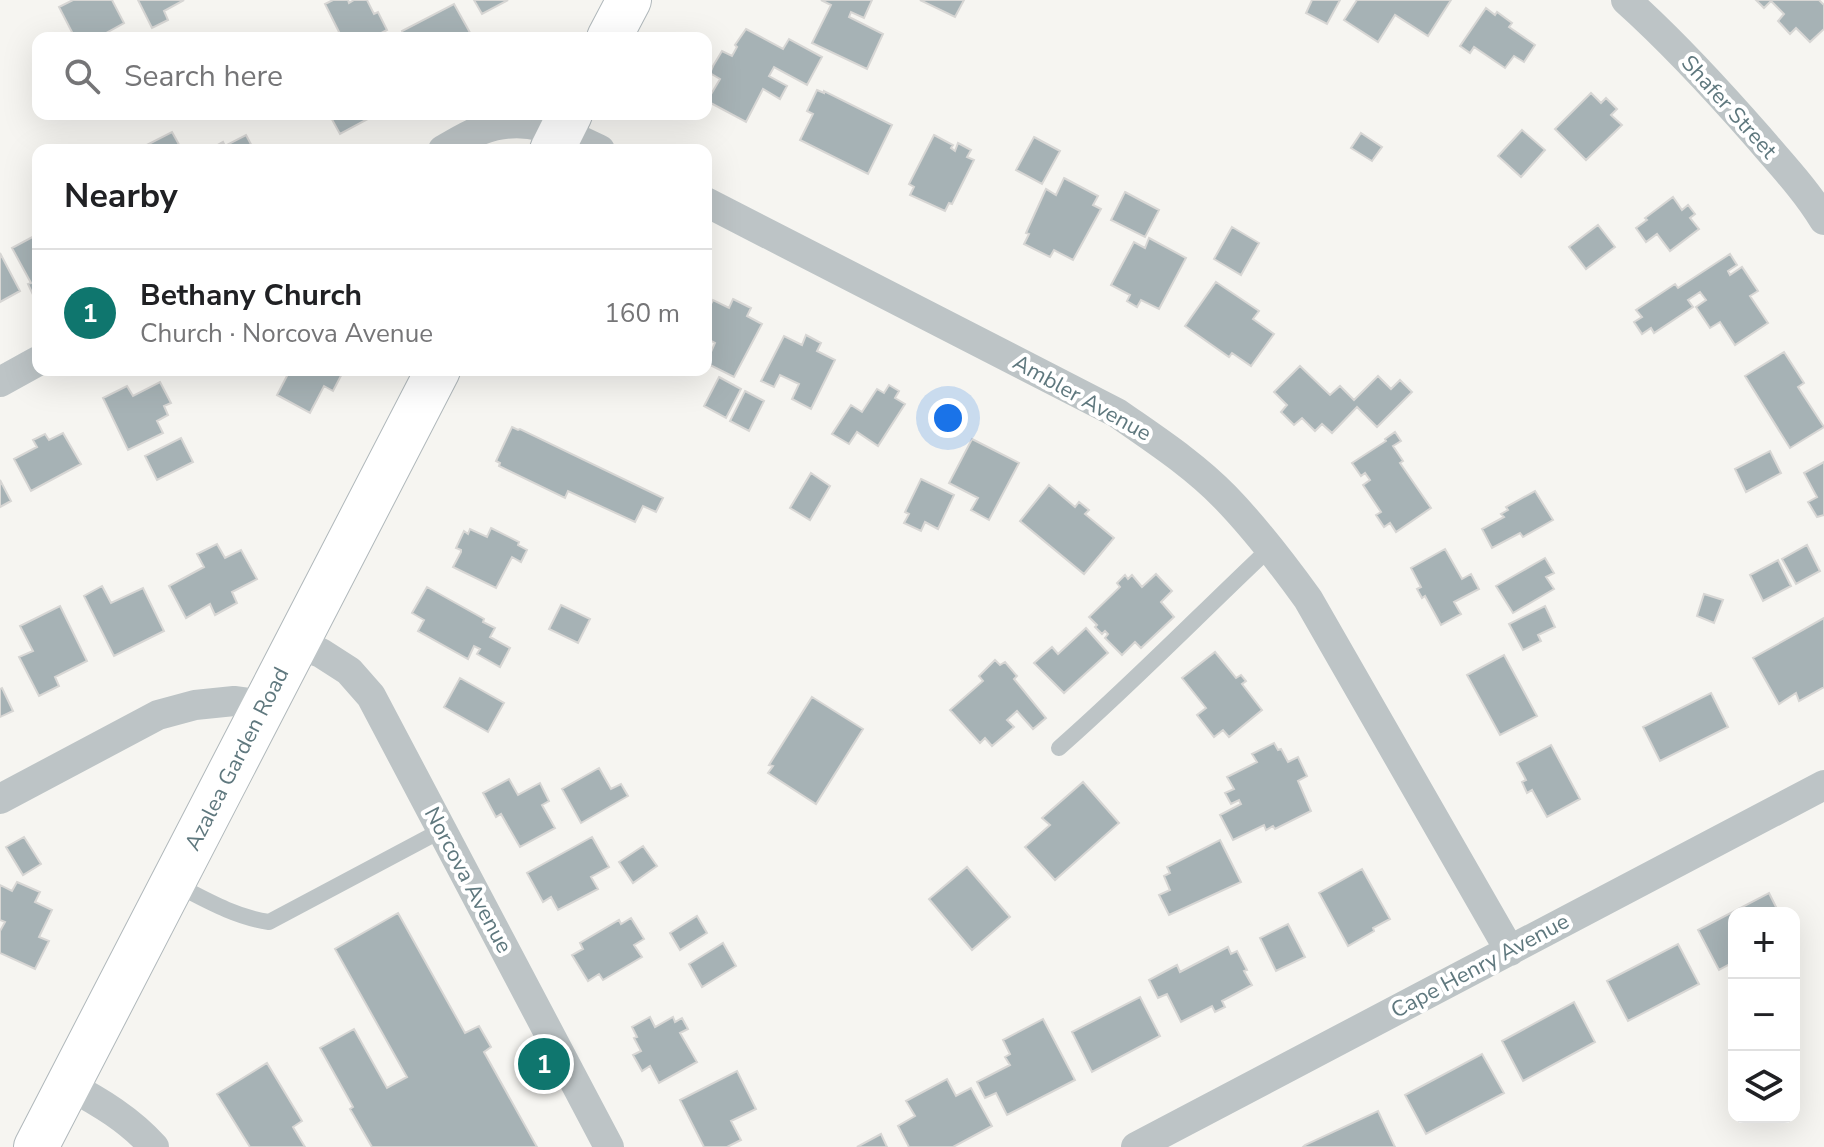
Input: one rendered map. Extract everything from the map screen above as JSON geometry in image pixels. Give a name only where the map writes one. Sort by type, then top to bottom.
[{"type":"main road","points":[[612,32],[629,0]]},
{"type":"main road","name":"Azalea Garden Road","points":[[36,1147],[435,376]]},
{"type":"street","name":"Shafer Street","points":[[1635,3],[1789,173],[1824,220]]},
{"type":"street","points":[[454,144],[483,129],[518,123],[548,126],[587,144]]},
{"type":"street","name":"Ambler Avenue","points":[[712,205],[1117,413],[1172,451],[1223,495],[1270,548],[1308,599],[1510,951]]},
{"type":"street","points":[[0,382],[32,364]]},
{"type":"street","name":"Norcova Avenue","points":[[296,644],[321,653],[349,671],[371,696],[609,1147]]},
{"type":"street","points":[[0,799],[158,715],[195,705],[234,701],[265,705]]},
{"type":"street","name":"Cape Henry Avenue","points":[[1136,1147],[1824,785]]},
{"type":"street","points":[[68,1085],[108,1107],[154,1147]]},
{"type":"lane","points":[[1059,748],[1121,693],[1270,548]]},
{"type":"lane","points":[[173,883],[227,911],[269,922],[442,830]]},
{"type":"building","points":[[73,0],[112,0],[124,23],[108,32],[72,32],[59,7]]},
{"type":"building","points":[[138,0],[184,0],[164,11],[168,20],[152,28]]},
{"type":"building","points":[[333,0],[348,0],[349,3],[367,0],[374,14],[378,12],[387,30],[339,32],[325,4]]},
{"type":"building","points":[[474,0],[508,0],[482,14]]},
{"type":"building","points":[[821,0],[872,0],[864,18],[851,12],[849,17],[883,34],[867,69],[812,43],[831,5]]},
{"type":"building","points":[[920,0],[964,0],[955,17]]},
{"type":"building","points":[[1312,0],[1340,0],[1327,24],[1306,13]]},
{"type":"building","points":[[1357,0],[1451,0],[1428,36],[1395,15],[1378,42],[1344,20]]},
{"type":"building","points":[[1756,0],[1819,0],[1824,5],[1824,29],[1810,42],[1796,28],[1790,34],[1778,21],[1784,14],[1771,1],[1764,8]]},
{"type":"building","points":[[454,4],[470,32],[402,32]]},
{"type":"building","points":[[1486,8],[1512,23],[1509,27],[1535,45],[1524,62],[1514,56],[1505,68],[1474,47],[1470,53],[1460,46]]},
{"type":"building","points":[[746,29],[783,49],[789,39],[822,57],[807,85],[774,67],[769,76],[787,86],[780,99],[763,89],[746,122],[712,104],[712,93],[720,79],[712,74],[712,68],[722,51],[732,56],[737,47],[735,45]]},
{"type":"building","points":[[817,90],[892,125],[868,174],[800,140],[813,114],[807,111]]},
{"type":"building","points":[[1591,93],[1601,103],[1606,98],[1617,109],[1611,115],[1622,125],[1586,160],[1555,129]]},
{"type":"building","points":[[332,120],[366,120],[340,134]]},
{"type":"building","points":[[1522,130],[1545,150],[1521,177],[1498,156]]},
{"type":"building","points":[[172,132],[179,144],[149,144]]},
{"type":"building","points":[[1361,133],[1382,147],[1372,161],[1351,148]]},
{"type":"building","points":[[246,135],[251,144],[229,144]]},
{"type":"building","points":[[934,135],[953,145],[951,148],[955,151],[958,143],[971,150],[967,157],[974,160],[952,204],[949,203],[945,211],[910,195],[914,187],[909,184]]},
{"type":"building","points":[[1034,137],[1060,151],[1042,184],[1016,170]]},
{"type":"building","points":[[1064,178],[1098,196],[1093,205],[1101,209],[1073,260],[1054,250],[1050,257],[1024,244],[1046,189],[1056,195]]},
{"type":"building","points":[[1125,192],[1159,210],[1145,237],[1111,220]]},
{"type":"building","points":[[1673,197],[1682,210],[1688,205],[1695,214],[1690,218],[1699,229],[1670,251],[1657,234],[1646,242],[1636,228]]},
{"type":"building","points":[[1598,225],[1615,247],[1586,269],[1569,247]]},
{"type":"building","points":[[1232,227],[1259,243],[1241,275],[1214,259]]},
{"type":"building","points":[[32,237],[32,293],[28,284],[31,283],[12,248]]},
{"type":"building","points":[[1149,238],[1186,258],[1159,309],[1141,300],[1137,307],[1127,301],[1130,295],[1111,285],[1134,242],[1145,248]]},
{"type":"building","points":[[0,253],[20,291],[0,302]]},
{"type":"building","points":[[1730,254],[1737,265],[1728,271],[1730,275],[1742,267],[1758,291],[1750,296],[1768,323],[1735,345],[1720,322],[1710,328],[1696,307],[1706,300],[1700,292],[1688,300],[1693,307],[1654,333],[1651,328],[1642,334],[1634,322],[1642,317],[1636,310],[1675,284],[1678,288]]},
{"type":"building","points":[[1216,282],[1259,311],[1253,319],[1274,334],[1251,366],[1232,353],[1229,357],[1185,326]]},
{"type":"building","points":[[733,299],[751,308],[747,316],[762,324],[734,377],[712,366],[715,343],[712,341],[712,302],[729,308]]},
{"type":"building","points":[[806,335],[821,343],[817,351],[835,360],[811,409],[792,399],[799,384],[780,375],[774,387],[761,381],[784,336],[802,345]]},
{"type":"building","points":[[1784,352],[1804,383],[1798,387],[1824,427],[1790,448],[1745,376]]},
{"type":"building","points":[[1300,366],[1330,395],[1340,386],[1354,400],[1378,376],[1391,389],[1400,380],[1412,392],[1377,427],[1357,407],[1332,433],[1322,424],[1315,431],[1302,418],[1294,425],[1281,412],[1287,405],[1274,392]]},
{"type":"building","points":[[287,376],[341,376],[333,391],[324,386],[310,413],[277,395]]},
{"type":"building","points":[[719,377],[741,389],[726,418],[704,406]]},
{"type":"building","points":[[160,382],[171,403],[164,406],[168,415],[157,421],[163,433],[128,450],[103,398],[127,386],[133,396]]},
{"type":"building","points":[[889,385],[899,391],[895,398],[905,404],[878,446],[857,432],[849,444],[832,434],[851,405],[862,412],[877,389],[884,393]]},
{"type":"building","points":[[745,391],[764,401],[749,431],[730,421]]},
{"type":"building","points":[[512,427],[663,498],[656,512],[643,506],[635,522],[568,491],[565,498],[499,466],[500,463],[496,461]]},
{"type":"building","points":[[1395,432],[1401,441],[1393,446],[1403,461],[1400,463],[1431,508],[1396,532],[1390,523],[1384,527],[1376,515],[1381,512],[1363,485],[1370,480],[1365,473],[1361,476],[1352,463]]},
{"type":"building","points":[[63,433],[81,464],[31,491],[14,459],[37,447],[33,440],[45,434],[49,440]]},
{"type":"building","points":[[181,438],[193,462],[157,480],[145,456]]},
{"type":"building","points":[[972,439],[1019,463],[989,520],[971,510],[978,498],[949,483]]},
{"type":"building","points":[[1770,451],[1781,473],[1746,492],[1735,469]]},
{"type":"building","points":[[1824,462],[1824,515],[1817,517],[1808,502],[1817,497],[1804,473]]},
{"type":"building","points":[[811,473],[830,486],[810,520],[790,508]]},
{"type":"building","points":[[921,479],[954,495],[938,529],[925,522],[921,531],[904,523],[909,514],[905,512]]},
{"type":"building","points":[[0,480],[11,501],[0,507]]},
{"type":"building","points":[[1049,485],[1075,507],[1079,502],[1089,510],[1085,514],[1114,538],[1084,574],[1020,521]]},
{"type":"building","points":[[1535,491],[1553,520],[1523,537],[1520,533],[1492,548],[1482,529],[1504,517],[1501,514],[1508,510],[1506,507]]},
{"type":"building","points":[[491,528],[519,542],[518,545],[527,550],[521,562],[512,557],[496,588],[453,567],[461,552],[456,548],[464,531],[468,534],[470,529],[487,537]]},
{"type":"building","points":[[217,544],[225,558],[241,550],[257,579],[232,592],[237,603],[215,615],[210,604],[186,618],[169,586],[204,567],[197,554]]},
{"type":"building","points":[[1807,545],[1820,571],[1796,584],[1782,559]]},
{"type":"building","points":[[1445,549],[1462,579],[1471,574],[1479,589],[1454,602],[1461,614],[1441,625],[1425,596],[1422,598],[1417,589],[1421,587],[1411,568]]},
{"type":"building","points":[[1545,558],[1554,573],[1546,577],[1554,589],[1513,613],[1496,586]]},
{"type":"building","points":[[1778,560],[1791,586],[1763,601],[1750,575]]},
{"type":"building","points":[[1156,574],[1172,591],[1161,602],[1174,617],[1141,648],[1135,642],[1122,655],[1105,638],[1108,634],[1105,631],[1102,634],[1089,617],[1120,587],[1117,583],[1125,575],[1128,579],[1132,575],[1142,587]]},
{"type":"building","points":[[102,586],[111,603],[143,588],[164,631],[114,656],[84,596]]},
{"type":"building","points":[[427,587],[495,628],[490,637],[510,648],[500,667],[477,654],[480,649],[474,646],[468,659],[418,631],[424,620],[412,613]]},
{"type":"building","points":[[1704,594],[1723,600],[1714,623],[1697,616]]},
{"type":"building","points":[[561,605],[590,619],[578,643],[549,629]]},
{"type":"building","points":[[60,606],[87,661],[55,677],[59,686],[39,696],[19,657],[33,651],[20,626]]},
{"type":"building","points":[[1545,606],[1555,627],[1538,635],[1541,641],[1523,650],[1509,624]]},
{"type":"building","points":[[1824,618],[1824,687],[1799,701],[1796,693],[1779,704],[1753,658]]},
{"type":"building","points":[[1086,628],[1108,653],[1064,693],[1034,663],[1052,647],[1058,654]]},
{"type":"building","points":[[1215,652],[1236,678],[1241,675],[1246,681],[1242,684],[1262,710],[1229,737],[1223,730],[1214,737],[1197,715],[1206,708],[1182,678]]},
{"type":"building","points":[[1504,655],[1537,716],[1500,735],[1467,675]]},
{"type":"building","points":[[995,660],[1000,665],[1005,662],[1017,676],[1014,679],[1046,718],[1033,729],[1017,711],[1007,720],[1014,727],[992,746],[985,738],[980,743],[950,710],[983,681],[979,676]]},
{"type":"building","points":[[460,678],[504,703],[488,732],[444,707]]},
{"type":"building","points":[[0,689],[13,711],[0,717]]},
{"type":"building","points":[[1711,693],[1728,727],[1660,761],[1643,727]]},
{"type":"building","points":[[812,697],[863,729],[816,804],[768,773],[773,766],[769,765]]},
{"type":"building","points":[[1274,743],[1288,762],[1298,757],[1307,776],[1298,781],[1311,811],[1275,829],[1273,826],[1266,830],[1264,825],[1233,840],[1220,815],[1241,804],[1239,800],[1231,804],[1225,793],[1234,789],[1227,777],[1257,762],[1252,754]]},
{"type":"building","points":[[1551,745],[1580,799],[1547,817],[1532,790],[1527,793],[1522,782],[1526,780],[1517,763]]},
{"type":"building","points":[[599,768],[611,789],[621,784],[628,796],[581,823],[562,789]]},
{"type":"building","points":[[509,779],[518,795],[540,783],[549,801],[542,805],[555,828],[520,847],[501,814],[496,817],[483,793]]},
{"type":"building","points":[[1083,782],[1119,823],[1055,880],[1025,847],[1050,825],[1042,818]]},
{"type":"building","points":[[24,837],[41,864],[23,875],[6,847]]},
{"type":"building","points":[[592,837],[609,867],[591,877],[598,889],[558,910],[551,897],[543,902],[527,873]]},
{"type":"building","points":[[1220,840],[1241,882],[1169,915],[1159,895],[1170,890],[1164,876],[1170,873],[1167,867]]},
{"type":"building","points":[[643,846],[657,866],[633,883],[619,862]]},
{"type":"building","points":[[967,867],[1010,917],[972,950],[929,899]]},
{"type":"building","points":[[1362,869],[1390,919],[1348,946],[1319,893]]},
{"type":"building","points":[[17,882],[40,892],[35,902],[52,910],[39,937],[49,941],[35,969],[0,953],[0,931],[5,922],[0,920],[0,885],[12,891]]},
{"type":"building","points":[[1769,893],[1776,907],[1742,907]]},
{"type":"building","points":[[398,913],[465,1033],[479,1026],[491,1047],[484,1052],[537,1147],[372,1147],[320,1048],[354,1029],[387,1088],[407,1077],[335,949]]},
{"type":"building","points":[[1728,914],[1728,965],[1719,970],[1698,930]]},
{"type":"building","points":[[697,916],[707,933],[680,950],[670,933]]},
{"type":"building","points":[[631,918],[644,939],[634,945],[642,957],[603,980],[599,974],[588,981],[572,955],[583,949],[580,943],[619,920],[621,924]]},
{"type":"building","points":[[1288,924],[1305,957],[1276,971],[1260,938]]},
{"type":"building","points":[[723,943],[736,966],[702,987],[689,964]]},
{"type":"building","points":[[1678,944],[1699,984],[1628,1021],[1607,981]]},
{"type":"building","points":[[1228,947],[1231,954],[1237,951],[1252,985],[1222,1001],[1225,1007],[1215,1012],[1212,1006],[1181,1022],[1167,994],[1158,998],[1149,980],[1177,965],[1180,972]]},
{"type":"building","points":[[1140,997],[1160,1036],[1092,1072],[1072,1032]]},
{"type":"building","points":[[1574,1002],[1595,1042],[1523,1081],[1502,1041]]},
{"type":"building","points":[[650,1017],[655,1027],[673,1017],[675,1022],[682,1018],[688,1029],[680,1033],[697,1062],[659,1083],[650,1066],[642,1071],[633,1055],[641,1051],[632,1027]]},
{"type":"building","points":[[1043,1019],[1075,1080],[1007,1115],[996,1093],[985,1098],[977,1082],[1010,1065],[1005,1057],[1010,1054],[1003,1040]]},
{"type":"building","points":[[1482,1054],[1504,1093],[1426,1134],[1405,1095]]},
{"type":"building","points":[[267,1063],[302,1121],[293,1127],[305,1147],[250,1147],[217,1094]]},
{"type":"building","points":[[737,1071],[756,1109],[731,1121],[741,1140],[727,1147],[704,1147],[680,1100]]},
{"type":"building","points":[[947,1079],[956,1096],[971,1088],[992,1126],[953,1147],[909,1147],[898,1126],[915,1116],[906,1101]]},
{"type":"building","points":[[1378,1111],[1395,1147],[1303,1147],[1305,1145]]},
{"type":"building","points":[[881,1134],[887,1147],[857,1147]]},
{"type":"place","name":"Bethany Church","points":[[544,1064]]}]
